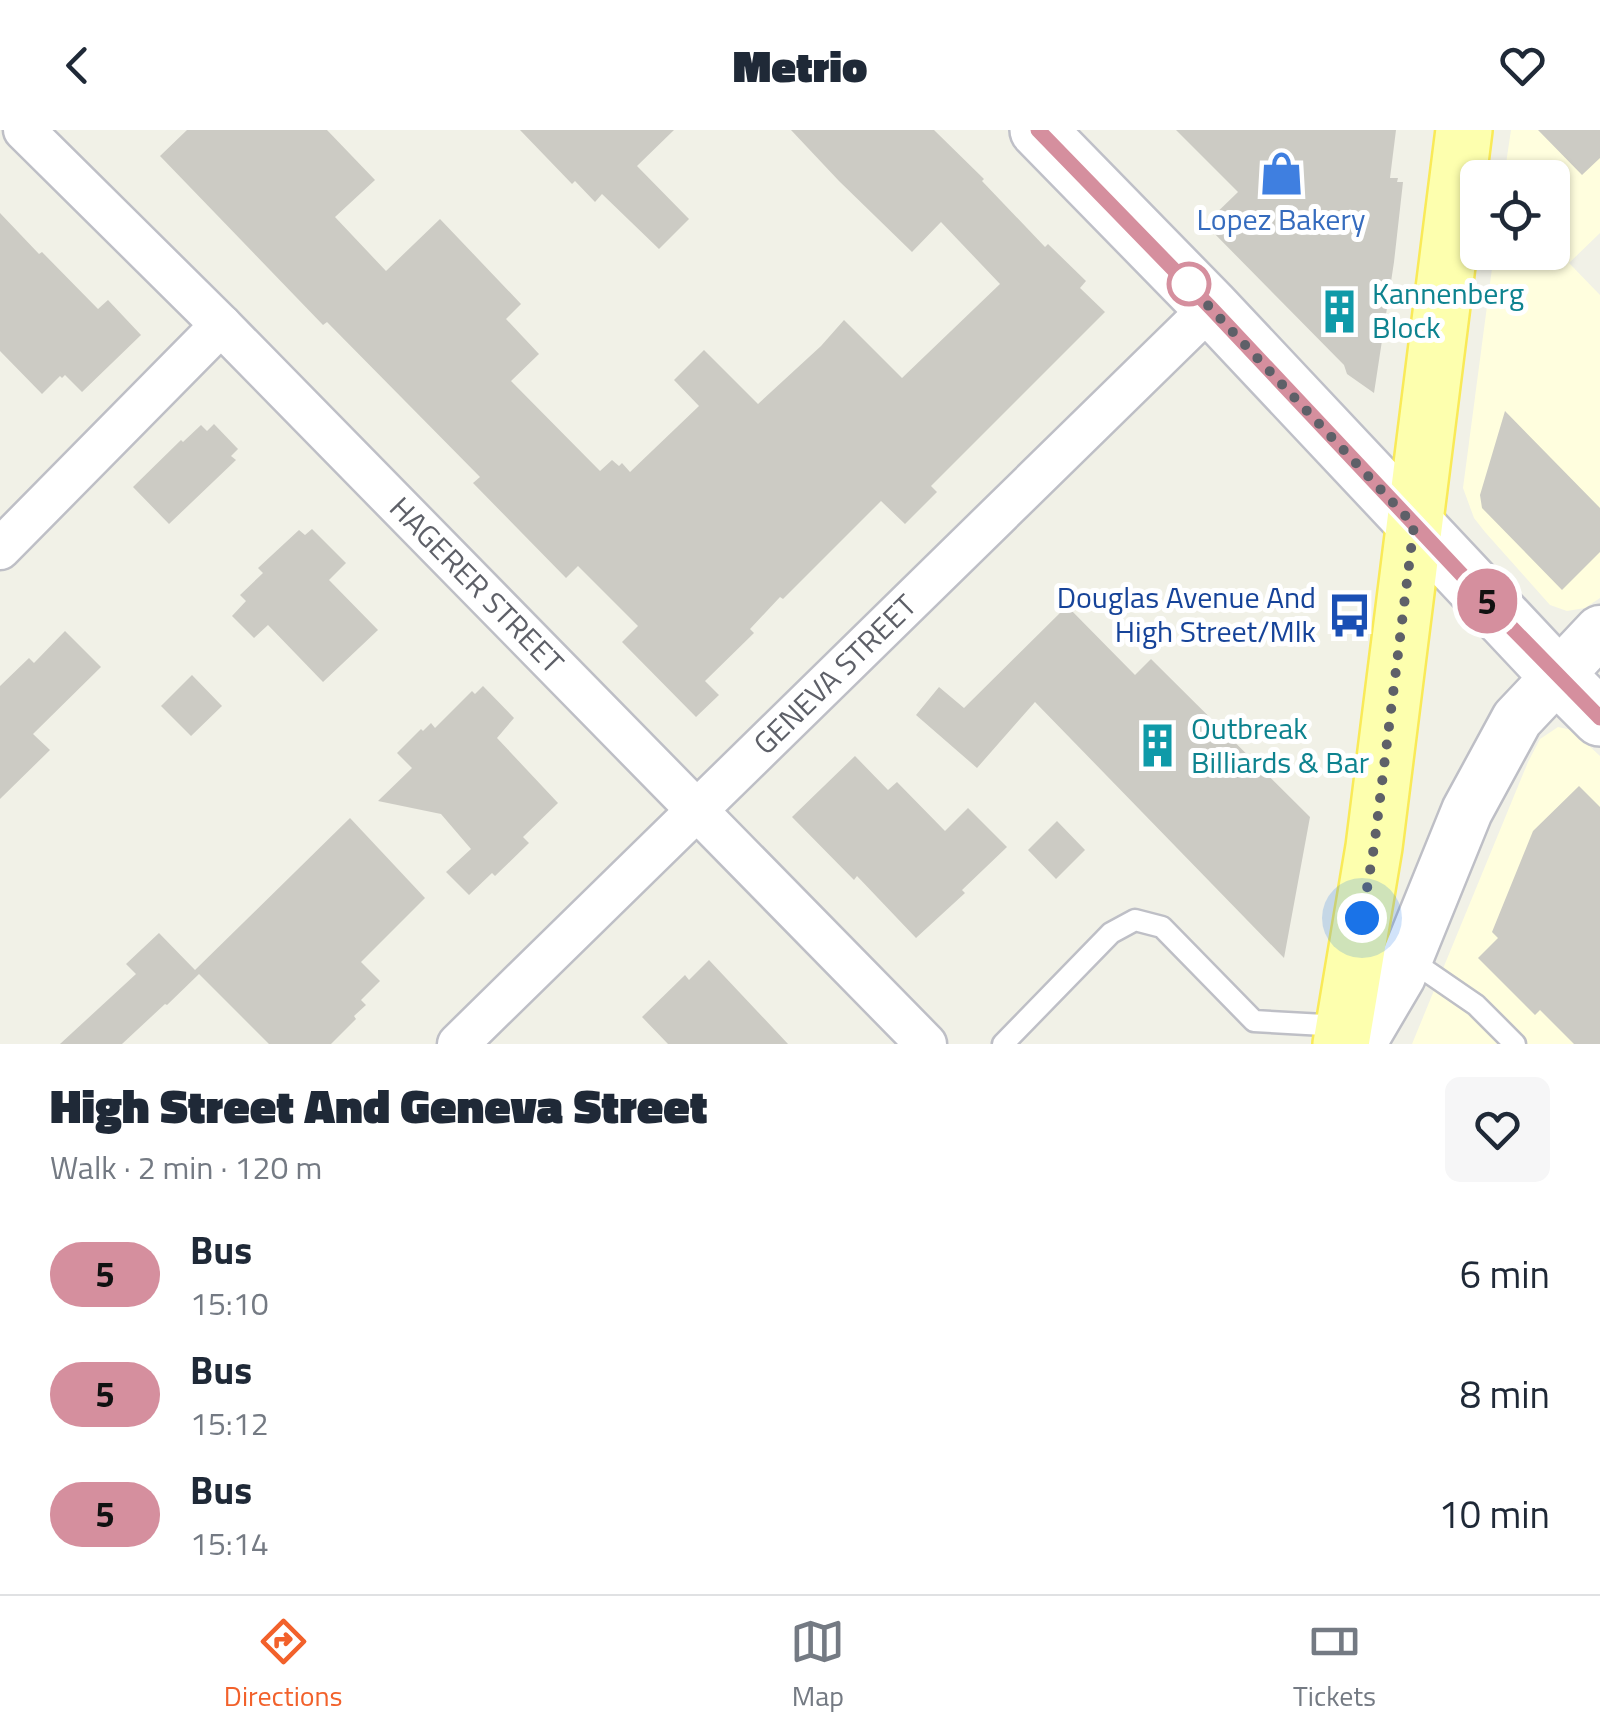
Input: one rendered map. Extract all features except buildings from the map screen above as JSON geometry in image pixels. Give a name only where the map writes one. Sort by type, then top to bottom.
[{"type":"main road","points":[[1038,130],[1600,718]]},
{"type":"main road","points":[[1348,1038],[1464,130]]},
{"type":"street","name":"HAGERER STREET","points":[[24,130],[221,325],[926,1044]]},
{"type":"street","name":"GENEVA STREET","points":[[458,1044],[1211,308]]},
{"type":"street","points":[[0,549],[221,325]]},
{"type":"street","points":[[1348,1038],[1400,976],[1467,811],[1517,718],[1600,631]]},
{"type":"lane","points":[[1003,1044],[1111,933],[1135,920],[1162,926],[1254,1021],[1348,1038]]},
{"type":"lane","points":[[1407,958],[1476,1005],[1516,1044]]},
{"type":"shaded area","points":[[1511,130],[1600,130],[1600,233],[1570,262],[1570,160],[1507,160]]},
{"type":"shaded area","points":[[1570,264],[1600,295],[1600,598],[1585,608],[1567,611],[1550,605],[1474,518],[1463,488],[1492,270],[1570,270]]},
{"type":"shaded area","points":[[1558,727],[1572,730],[1600,756],[1600,1044],[1412,1044],[1528,762],[1540,739]]},
{"type":"bus line","name":"5","points":[[1038,130],[1600,718]]},
{"type":"place","name":"Lopez Bakery","points":[[1281,173]]},
{"type":"place","name":"Kannenberg Block","points":[[1339,311]]},
{"type":"place","name":"Douglas Avenue And High Street/Mlk","points":[[1349,615]]},
{"type":"place","name":"Outbreak Billiards & Bar","points":[[1158,746]]},
{"type":"route","points":[[1189,284],[1186,282],[1414,525],[1362,918]]}]
